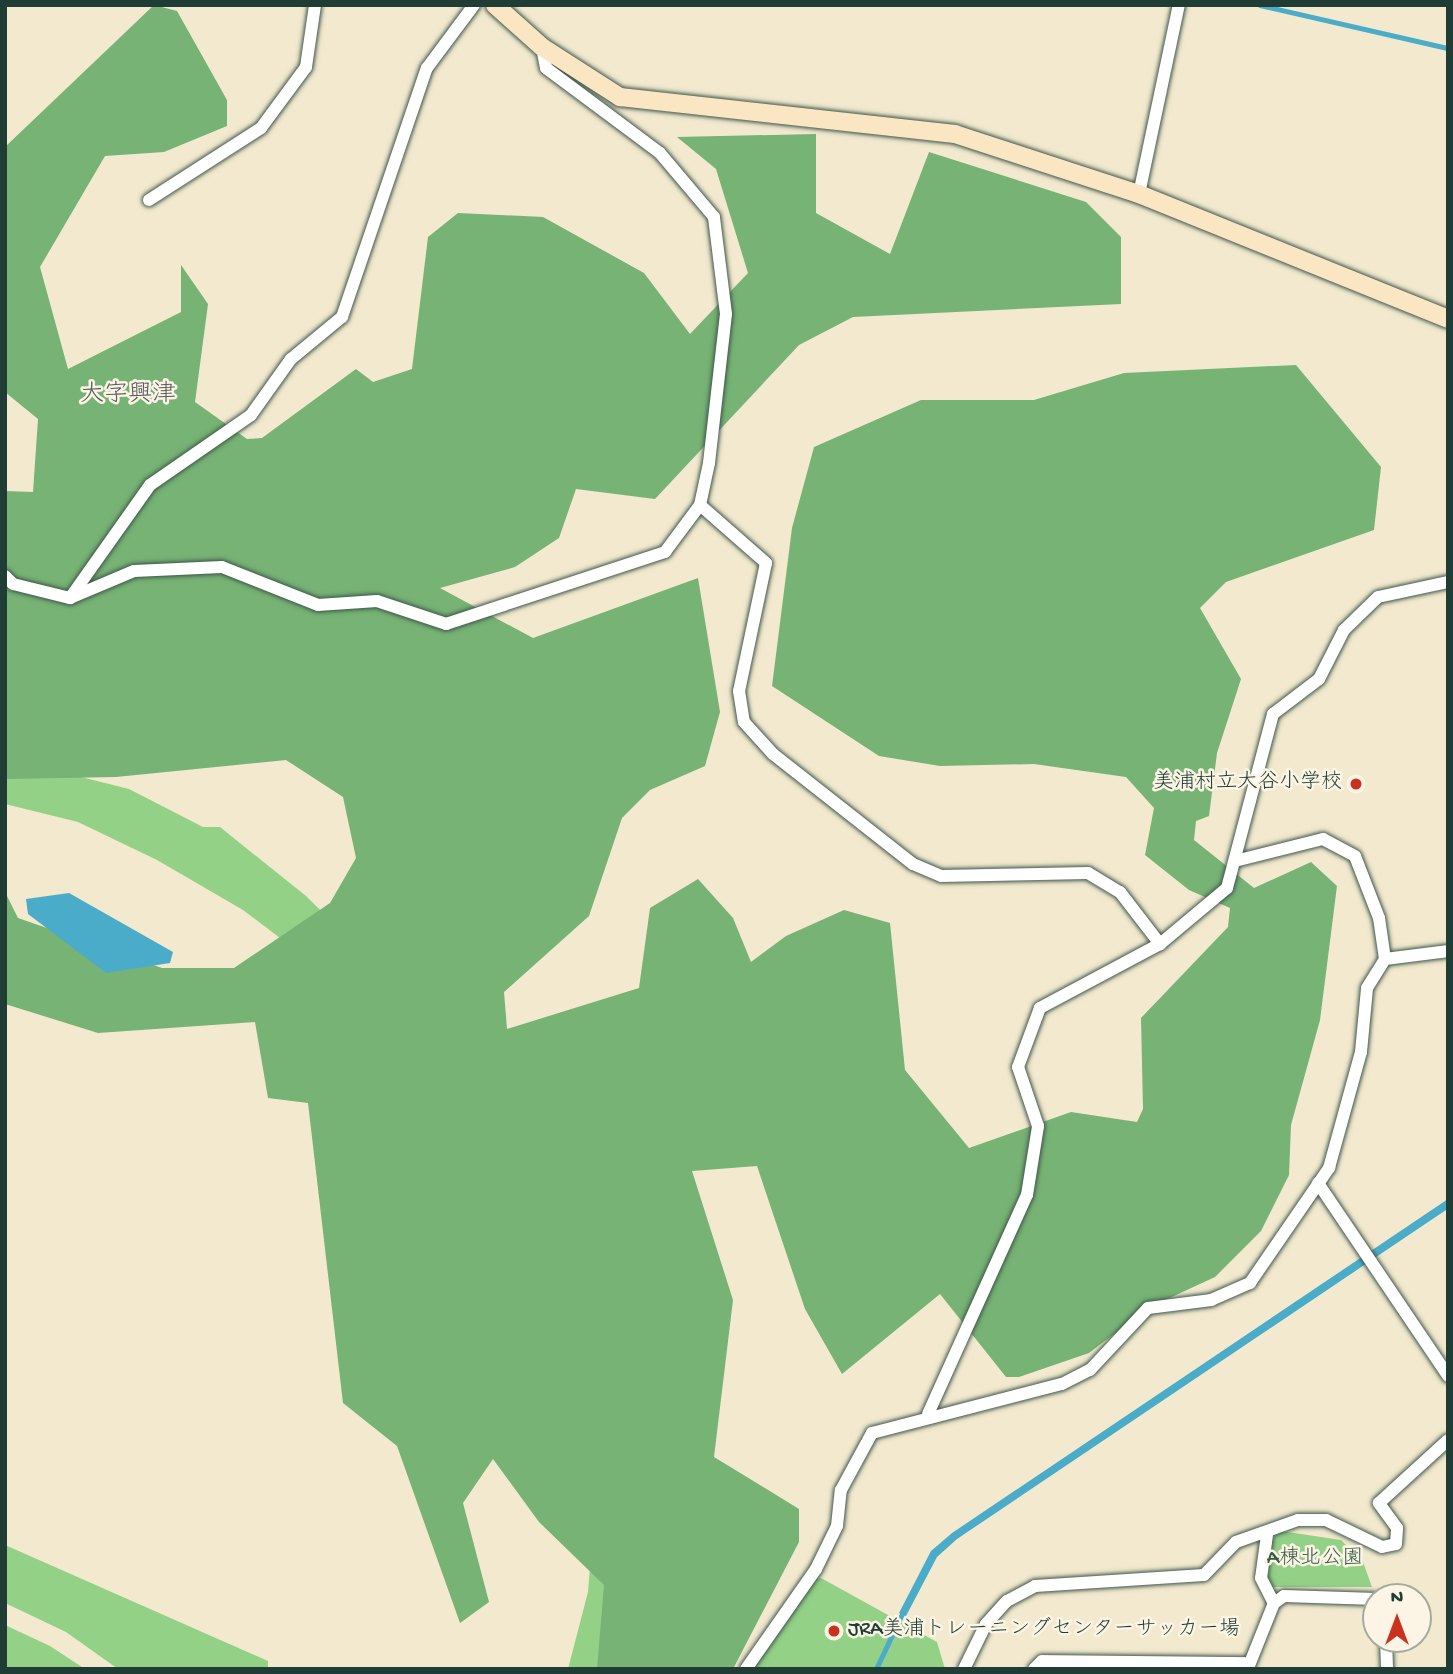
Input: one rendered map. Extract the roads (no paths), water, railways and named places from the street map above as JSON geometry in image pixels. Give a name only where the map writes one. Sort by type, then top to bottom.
[{"type":"street","points":[[149,200],[261,128],[306,67],[315,5]]},
{"type":"street","points":[[70,598],[150,485],[251,415],[291,359],[342,317],[427,68],[476,5],[497,8],[542,47],[632,100],[955,134],[1139,194],[1448,319]]},
{"type":"street","points":[[1139,194],[1180,5]]},
{"type":"street","points":[[5,576],[13,584],[70,598],[134,571],[222,567],[318,605],[377,601],[446,624],[665,552],[700,505],[726,314],[714,218],[660,153],[546,68],[542,47]]},
{"type":"street","points":[[700,505],[766,563],[739,691],[744,722],[773,754],[913,864],[942,876],[1088,873],[1119,892],[1160,944]]},
{"type":"street","points":[[928,1414],[1027,1195],[1038,1126],[1018,1067],[1040,1008],[1160,944],[1227,888],[1273,714],[1319,679],[1344,630],[1378,597],[1448,582]]},
{"type":"street","points":[[746,1669],[816,1569],[837,1526],[841,1490],[855,1456],[872,1433],[928,1414],[1062,1384],[1090,1370],[1148,1308],[1211,1300],[1250,1283],[1329,1168],[1359,1060],[1367,988],[1385,959],[1379,918],[1354,856],[1323,839],[1235,861]]},
{"type":"street","points":[[1385,959],[1448,951]]},
{"type":"street","points":[[1318,1183],[1448,1376]]},
{"type":"street","points":[[964,1669],[986,1624],[1007,1601],[1035,1586],[1204,1575],[1236,1542],[1267,1535],[1298,1520],[1326,1520],[1382,1546],[1396,1544],[1397,1528],[1380,1503],[1448,1440]]},
{"type":"street","points":[[1267,1535],[1261,1578],[1274,1603]]},
{"type":"street","points":[[1034,1669],[1042,1661],[1248,1666],[1274,1603],[1284,1596],[1362,1598]]},
{"type":"water","points":[[69,893],[173,952],[170,963],[106,973],[28,914],[26,899]]},
{"type":"water","points":[[1448,1199],[1446,1210],[957,1539],[937,1557],[906,1616],[899,1613],[931,1551],[952,1533]]},
{"type":"waterway","points":[[1260,5],[1448,48]]},
{"type":"waterway","points":[[876,1669],[904,1610]]},
{"type":"place","name":"美浦村立大谷小学校","points":[[1356,784]]},
{"type":"place","name":"JRA美浦トレーニングセンターサッカー場","points":[[834,1631]]},
{"type":"district","name":"大字興津","points":[[128,396]]},
{"type":"park label","name":"A棟北公園","points":[[1315,1560]]}]
